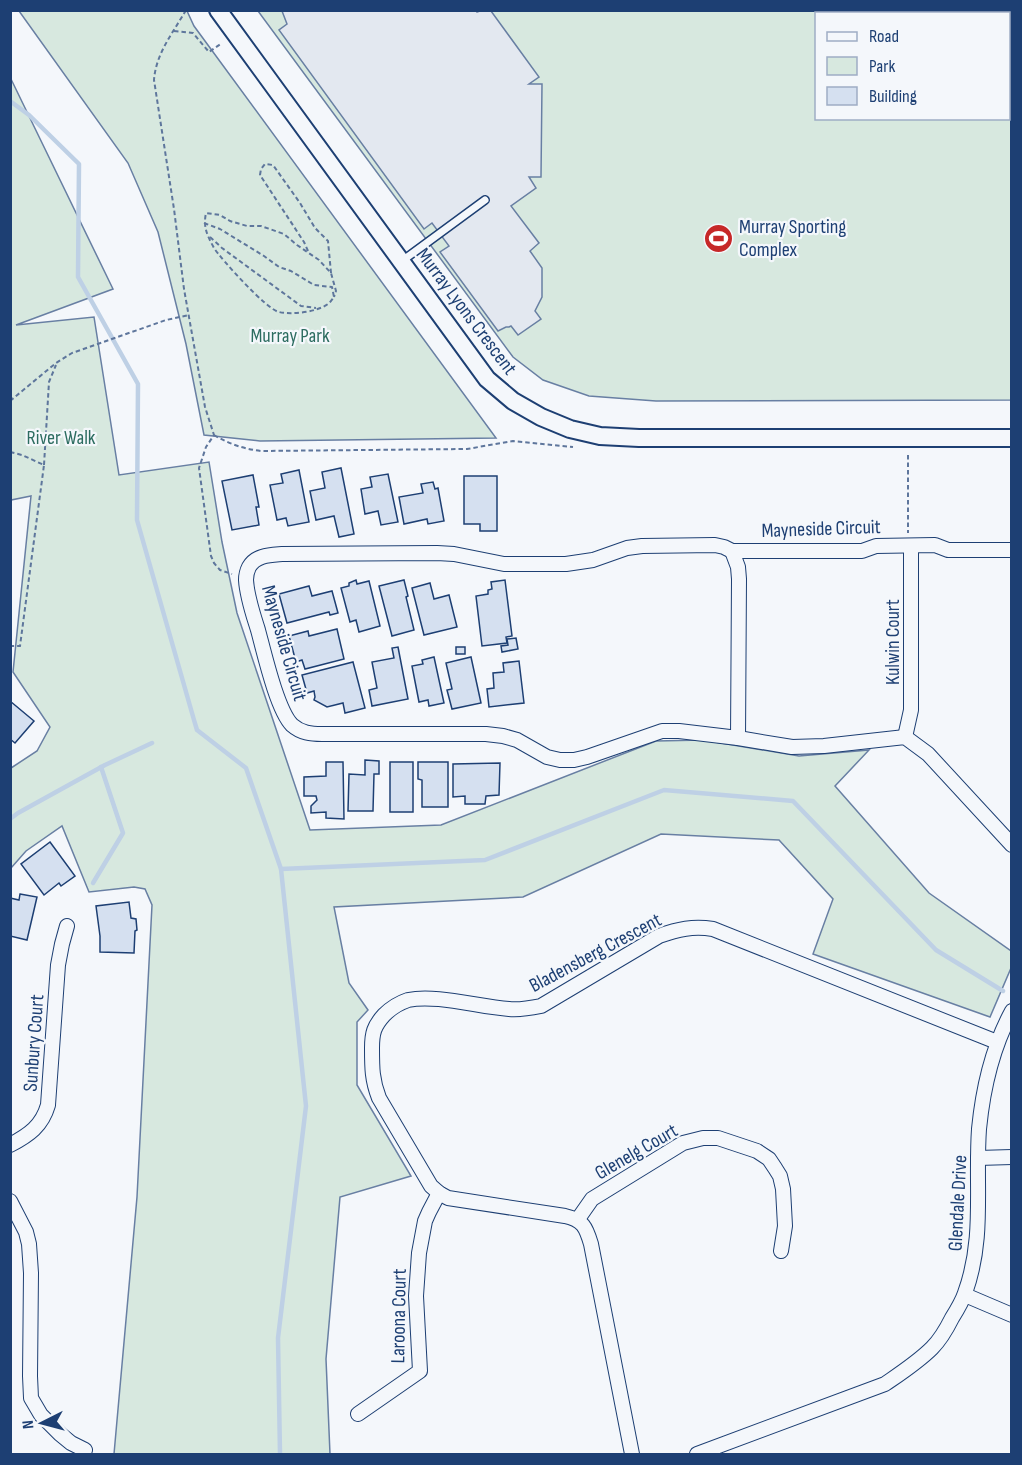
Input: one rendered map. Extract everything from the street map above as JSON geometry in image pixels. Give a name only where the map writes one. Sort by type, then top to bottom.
[{"type":"street","name":"Murray Lyons Crescent","points":[[218,10],[487,379],[513,401],[541,417],[570,429],[600,436],[639,438],[1011,438]]},
{"type":"street","name":"Mayneside Circuit","points":[[906,737],[824,746],[792,747],[738,738],[662,731],[587,757],[560,760],[547,757],[517,740],[486,734],[310,734],[301,731],[285,715],[270,674],[246,577],[256,559],[267,555],[282,554],[446,554],[504,564],[566,564],[593,560],[627,548],[642,546],[715,545],[732,551],[862,551],[876,546],[935,545],[948,550],[1011,550]]},
{"type":"street","name":"Kulwin Court","points":[[906,737],[911,710],[911,546]]},
{"type":"street","points":[[732,551],[738,567],[739,579],[738,738]]},
{"type":"street","points":[[906,737],[928,754],[1011,845]]},
{"type":"street","name":"Sunbury Court","points":[[10,1145],[24,1138],[41,1123],[48,1105],[58,964],[67,926]]},
{"type":"street","name":"Bladensberg Crescent","points":[[439,1193],[431,1186],[379,1098],[373,1083],[373,1030],[387,1012],[407,1000],[432,999],[509,1009],[542,1006],[659,936],[686,928],[700,927],[713,929],[997,1042]]},
{"type":"street","name":"Glendale Drive","points":[[697,1455],[715,1452],[885,1384],[909,1369],[934,1347],[965,1295],[973,1268],[978,1242],[979,1130],[985,1086],[997,1042],[1011,1011]]},
{"type":"street","name":"Glenelg Court","points":[[578,1219],[592,1199],[683,1143],[703,1138],[718,1138],[757,1151],[769,1159],[780,1176],[785,1226],[781,1251]]},
{"type":"street","points":[[978,1158],[1011,1157]]},
{"type":"street","points":[[439,1193],[457,1200],[578,1219],[584,1226],[591,1244],[632,1455]]},
{"type":"street","name":"Laroona Court","points":[[358,1414],[420,1371],[416,1296],[419,1253],[425,1221],[439,1193]]},
{"type":"street","points":[[10,1201],[23,1224],[29,1244],[31,1398],[41,1415],[60,1434],[71,1443],[86,1450]]},
{"type":"street","points":[[965,1295],[1011,1315]]},
{"type":"lane","points":[[402,261],[485,200]]},
{"type":"path","points":[[186,10],[160,52],[154,70],[154,80],[184,289],[205,407],[214,435],[206,447],[199,468],[211,556],[219,570],[246,577]]},
{"type":"path","points":[[174,31],[193,33],[209,52],[235,34]]},
{"type":"path","points":[[310,254],[260,176],[261,169],[266,164],[273,165],[315,228],[328,241],[331,273],[336,291],[329,304],[298,313],[278,312],[266,304],[216,250],[204,223],[206,213],[220,215],[247,226],[261,226],[284,234],[310,254],[319,260],[331,273]]},
{"type":"path","points":[[204,223],[220,229],[279,267],[291,271],[314,285],[332,287],[334,297]]},
{"type":"path","points":[[208,236],[300,306],[316,309]]},
{"type":"path","points":[[10,401],[56,363],[72,353],[166,320],[189,315]]},
{"type":"path","points":[[10,646],[20,646],[44,465],[49,382],[56,363]]},
{"type":"path","points":[[10,452],[44,465]]},
{"type":"path","points":[[908,452],[908,528],[911,546]]},
{"type":"green space","name":"Murray Park","points":[[19,11],[187,11],[194,26],[496,438],[260,441],[204,435],[186,344],[158,232],[128,163]]},
{"type":"green space","name":"Murray Sporting Complex","points":[[258,11],[1011,11],[1011,400],[656,401],[589,396],[543,380],[513,357]]},
{"type":"green space","name":"River Walk","points":[[10,77],[113,289],[16,325],[94,317],[119,475],[209,462],[222,542],[237,613],[310,830],[441,825],[656,741],[703,740],[799,756],[869,750],[835,786],[929,893],[1011,951],[1011,968],[990,1017],[813,954],[833,899],[779,840],[661,834],[523,897],[334,907],[349,983],[368,1010],[357,1022],[357,1085],[411,1176],[340,1197],[326,1359],[330,1454],[114,1454],[137,1197],[152,905],[145,889],[134,887],[89,892],[62,826],[26,851],[11,868],[11,768],[37,751],[50,727],[13,672],[31,496],[11,500]]},
{"type":"shaded area","points":[[476,10],[477,12],[491,11],[539,77],[529,84],[542,84],[541,177],[529,177],[536,188],[511,206],[539,243],[530,251],[542,268],[542,297],[535,311],[541,319],[518,335],[511,326],[498,331],[440,252],[449,246],[432,223],[424,229],[279,30],[287,24],[282,11]]},
{"type":"building","points":[[983,10],[1012,12],[1012,31],[1010,31],[1010,12],[983,12]]},
{"type":"building","points":[[341,468],[354,534],[339,537],[334,516],[316,520],[310,491],[325,488],[322,472]]},
{"type":"building","points":[[299,470],[309,522],[288,526],[286,518],[277,520],[270,485],[283,483],[281,474]]},
{"type":"building","points":[[388,474],[398,522],[381,525],[378,511],[365,514],[361,489],[372,487],[370,477]]},
{"type":"building","points":[[253,475],[259,507],[256,507],[259,525],[232,530],[222,481]]},
{"type":"building","points":[[464,476],[497,476],[497,531],[480,531],[480,524],[464,524]]},
{"type":"building","points":[[433,482],[435,489],[438,488],[444,521],[428,524],[427,519],[404,524],[399,497],[423,493],[421,484]]},
{"type":"building","points":[[356,580],[357,584],[369,581],[380,626],[359,632],[356,620],[350,622],[341,588],[349,586],[349,583]]},
{"type":"building","points":[[404,580],[414,630],[392,636],[379,586]]},
{"type":"building","points":[[505,580],[512,636],[506,637],[507,643],[482,646],[476,596],[488,594],[488,590],[492,589],[491,582]]},
{"type":"building","points":[[430,583],[434,599],[449,595],[457,627],[424,635],[412,588]]},
{"type":"building","points":[[309,586],[312,596],[332,591],[338,613],[330,615],[329,612],[287,623],[279,594]]},
{"type":"building","points":[[337,629],[344,659],[305,669],[302,660],[296,662],[289,636],[308,631],[309,636]]},
{"type":"building","points":[[516,638],[518,649],[502,652],[501,646],[508,645],[507,639]]},
{"type":"building","points":[[398,647],[408,699],[372,706],[369,690],[377,688],[372,662],[394,658],[392,648]]},
{"type":"building","points":[[456,647],[465,647],[465,654],[456,654]]},
{"type":"building","points":[[434,657],[444,703],[429,706],[428,700],[419,702],[412,666],[423,664],[422,660]]},
{"type":"building","points":[[471,657],[481,703],[452,709],[447,690],[452,689],[446,663]]},
{"type":"building","points":[[519,661],[524,703],[489,707],[487,689],[494,688],[493,673],[504,672],[503,663]]},
{"type":"building","points":[[353,662],[365,708],[345,713],[343,703],[327,707],[314,700],[314,691],[307,693],[302,675]]},
{"type":"building","points":[[10,701],[34,721],[15,743],[10,739]]},
{"type":"building","points":[[365,760],[379,761],[379,774],[374,774],[373,811],[348,811],[349,774],[365,775]]},
{"type":"building","points":[[326,762],[343,762],[344,819],[326,818],[326,812],[311,813],[311,806],[317,800],[316,796],[304,796],[304,777],[326,776]]},
{"type":"building","points":[[390,762],[413,762],[413,812],[390,812]]},
{"type":"building","points":[[418,762],[448,762],[448,807],[422,807],[422,780],[418,779]]},
{"type":"building","points":[[500,763],[499,795],[486,796],[485,804],[465,804],[465,796],[453,797],[453,764]]},
{"type":"building","points":[[50,842],[75,876],[61,886],[59,883],[44,895],[21,864]]},
{"type":"building","points":[[20,894],[37,897],[27,940],[10,936],[10,898],[19,900]]},
{"type":"building","points":[[129,902],[131,918],[136,919],[134,953],[100,952],[96,906]]},
{"type":"waterway","points":[[10,101],[29,115],[79,164],[78,277],[138,384],[137,520],[194,720],[197,730],[246,768],[281,869],[306,1106],[278,1338],[280,1454]]},
{"type":"waterway","points":[[10,819],[105,765],[152,743]]},
{"type":"waterway","points":[[93,883],[123,833],[101,767]]},
{"type":"waterway","points":[[281,869],[485,860],[664,790],[793,801],[936,950],[1003,991]]},
{"type":"place","name":"Murray Sporting Complex","points":[[718,238]]}]
